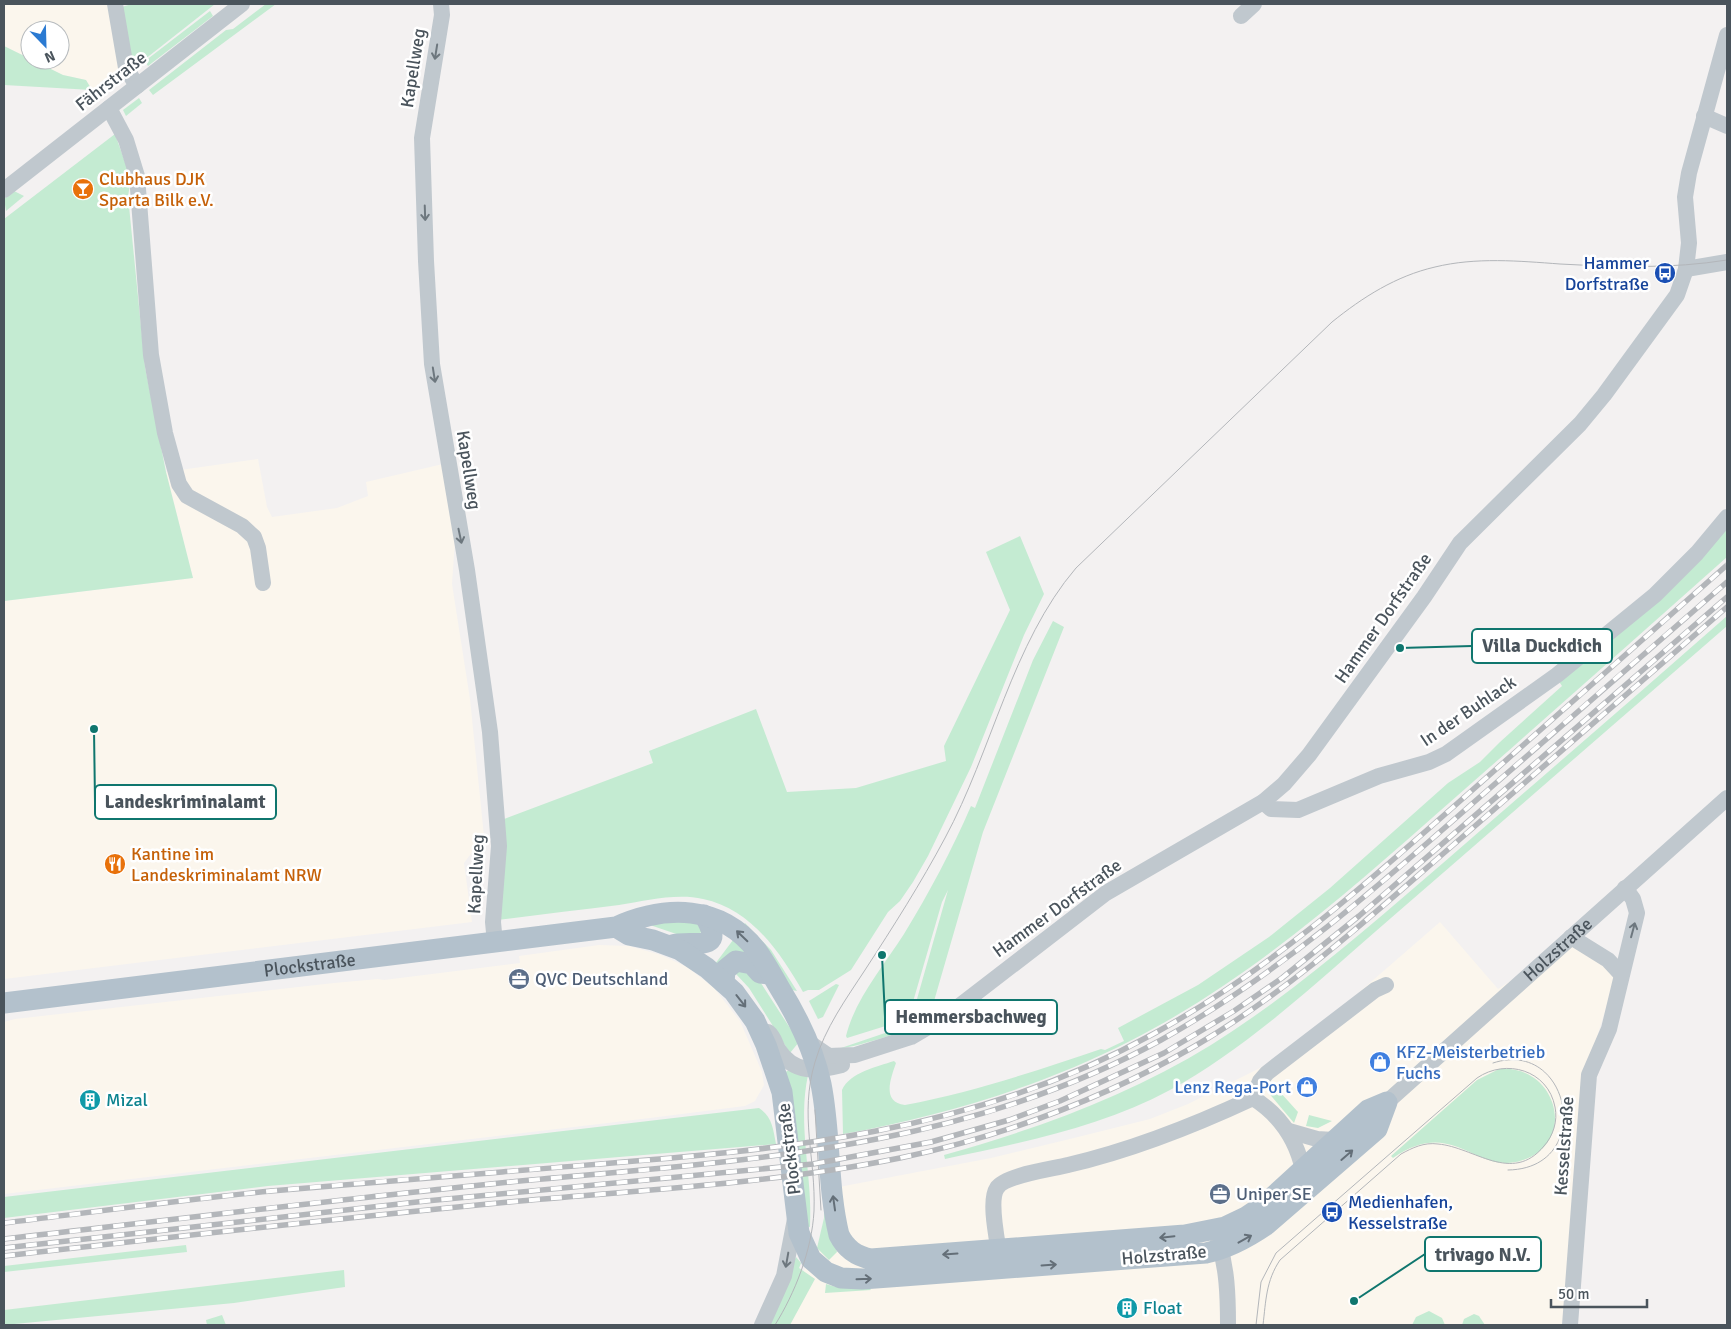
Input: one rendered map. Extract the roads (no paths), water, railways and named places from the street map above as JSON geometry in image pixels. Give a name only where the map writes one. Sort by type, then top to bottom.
[{"type":"main road","name":"Plockstraße","points":[[4,1010],[14,1002],[616,927],[640,916],[689,912],[704,915],[718,919],[736,930],[756,950],[795,1014],[807,1041],[818,1071],[823,1095],[838,1230],[848,1248]]},
{"type":"main road","name":"Plockstraße","points":[[669,946],[685,942],[698,945],[706,943],[711,938],[712,930],[704,915]]},
{"type":"main road","name":"Plockstraße","points":[[616,927],[629,935],[680,950],[706,968],[734,992],[755,1021],[766,1045],[782,1092],[796,1212]]},
{"type":"main road","points":[[724,983],[725,970],[736,961],[752,964],[760,973],[772,975]]},
{"type":"main road","name":"Holzstraße","points":[[848,1248],[858,1256],[871,1259],[1000,1260],[1206,1253],[1219,1239],[1255,1212],[1303,1170],[1368,1110],[1387,1102]]},
{"type":"main road","name":"Holzstraße","points":[[1219,1239],[1244,1240],[1266,1225],[1377,1128],[1387,1102]]},
{"type":"main road","name":"Holzstraße","points":[[796,1212],[802,1243],[811,1259],[826,1272],[841,1278],[862,1279],[1000,1260]]},
{"type":"street","points":[[115,4],[126,68],[137,86]]},
{"type":"street","name":"Fährstraße","points":[[6,184],[109,108],[242,4]]},
{"type":"street","name":"Kapellweg","points":[[441,4],[442,15],[422,138],[426,261],[432,364],[467,570],[491,741],[499,846],[493,922],[495,943]]},
{"type":"street","points":[[1241,16],[1254,4]]},
{"type":"street","name":"Hammer Dorfstraße","points":[[807,1041],[829,1056],[855,1055],[922,1032],[945,1017],[1106,893],[1263,802],[1284,784],[1314,747],[1424,597],[1460,542],[1540,464],[1604,395],[1677,295],[1686,269],[1689,243],[1685,197],[1689,174],[1727,35]]},
{"type":"street","points":[[109,108],[126,140],[137,176],[151,355],[165,433],[179,484],[187,496],[242,526],[254,537],[258,548],[263,583]]},
{"type":"street","points":[[1704,116],[1727,126]]},
{"type":"street","points":[[1686,269],[1727,262]]},
{"type":"street","name":"In der Buhlack","points":[[1263,802],[1271,809],[1298,810],[1379,776],[1429,762],[1446,754],[1557,675],[1655,595],[1697,553],[1727,517]]},
{"type":"street","name":"Holzstraße","points":[[1387,1102],[1727,798]]},
{"type":"street","name":"Kesselstraße","points":[[1570,1325],[1589,1075],[1608,1029],[1637,913],[1633,899],[1625,888]]},
{"type":"street","points":[[1571,937],[1608,960],[1621,974]]},
{"type":"street","points":[[1000,1260],[994,1195],[997,1188],[1006,1180],[1085,1161],[1168,1136],[1253,1098],[1260,1081],[1275,1066],[1375,990],[1386,985]]},
{"type":"street","name":"Hammer Dorfstraße","points":[[755,1021],[772,1035],[779,1050],[790,1062],[801,1068],[818,1071],[842,1065]]},
{"type":"street","name":"Hammer Dorfstraße","points":[[823,1095],[830,1075],[855,1055]]},
{"type":"street","points":[[1253,1098],[1265,1106],[1289,1132],[1296,1144],[1303,1170]]},
{"type":"street","points":[[1289,1132],[1317,1139],[1334,1140]]},
{"type":"street","name":"Plockstraße","points":[[762,1325],[784,1276],[796,1212]]},
{"type":"street","points":[[1219,1239],[1228,1286],[1228,1325]]},
{"type":"tram line","points":[[775,1325],[796,1285],[806,1256],[813,1226],[814,1192],[808,1101],[810,1082],[819,1049],[837,1014],[906,905],[945,838],[976,770],[1019,663],[1035,630],[1054,598],[1076,568],[1332,322],[1380,288],[1421,271],[1466,262],[1513,261],[1644,266],[1685,265],[1727,260]]},
{"type":"tram line","points":[[1493,1063],[1520,1060],[1541,1069],[1555,1085],[1563,1106],[1562,1129],[1554,1149],[1536,1164],[1508,1170]]},
{"type":"tram line","points":[[1256,1325],[1261,1282],[1276,1253],[1477,1078],[1488,1072],[1500,1069],[1513,1069],[1535,1076],[1544,1084],[1551,1094],[1555,1107],[1555,1123],[1547,1142],[1532,1157],[1519,1163],[1506,1163],[1492,1161],[1438,1144],[1418,1146],[1401,1154],[1280,1260],[1269,1283],[1263,1325]]},
{"type":"tram line","points":[[815,1110],[821,1210]]},
{"type":"railway","points":[[4,1223],[271,1191],[754,1150],[836,1138],[917,1122],[997,1100],[1077,1071],[1155,1033],[1197,1009],[1237,983],[1314,926],[1424,833],[1727,565]]},
{"type":"railway","points":[[4,1239],[500,1183],[755,1158],[839,1146],[921,1130],[1003,1107],[1083,1078],[1161,1040],[1204,1014],[1247,987],[1327,927],[1405,862],[1727,582]]},
{"type":"railway","points":[[4,1248],[426,1201],[813,1164],[931,1142],[1009,1120],[1060,1101],[1164,1053],[1234,1011],[1282,978],[1359,916],[1727,597]]},
{"type":"railway","points":[[4,1256],[509,1202],[705,1185],[803,1174],[852,1167],[939,1149],[977,1139],[1052,1114],[1125,1083],[1160,1065],[1230,1025],[1263,1002],[1328,952],[1727,607]]},
{"type":"place","name":"Clubhaus DJK Sparta Bilk e.V.","points":[[83,189]]},
{"type":"place","name":"Hammer Dorfstraße","points":[[1665,273]]},
{"type":"place","name":"Villa Duckdich","points":[[1400,648]]},
{"type":"place","name":"Landeskriminalamt","points":[[94,729]]},
{"type":"place","name":"Kantine im Landeskriminalamt NRW","points":[[115,864]]},
{"type":"place","name":"Hemmersbachweg","points":[[882,955]]},
{"type":"place","name":"QVC Deutschland","points":[[519,979]]},
{"type":"place","name":"KFZ-Meisterbetrieb Fuchs","points":[[1380,1062]]},
{"type":"place","name":"Lenz Rega-Port","points":[[1307,1087]]},
{"type":"place","name":"Mizal","points":[[90,1100]]},
{"type":"place","name":"Uniper SE","points":[[1220,1194]]},
{"type":"place","name":"Medienhafen, Kesselstraße","points":[[1332,1212]]},
{"type":"place","name":"trivago N.V.","points":[[1354,1301]]},
{"type":"place","name":"Float","points":[[1127,1308]]}]
